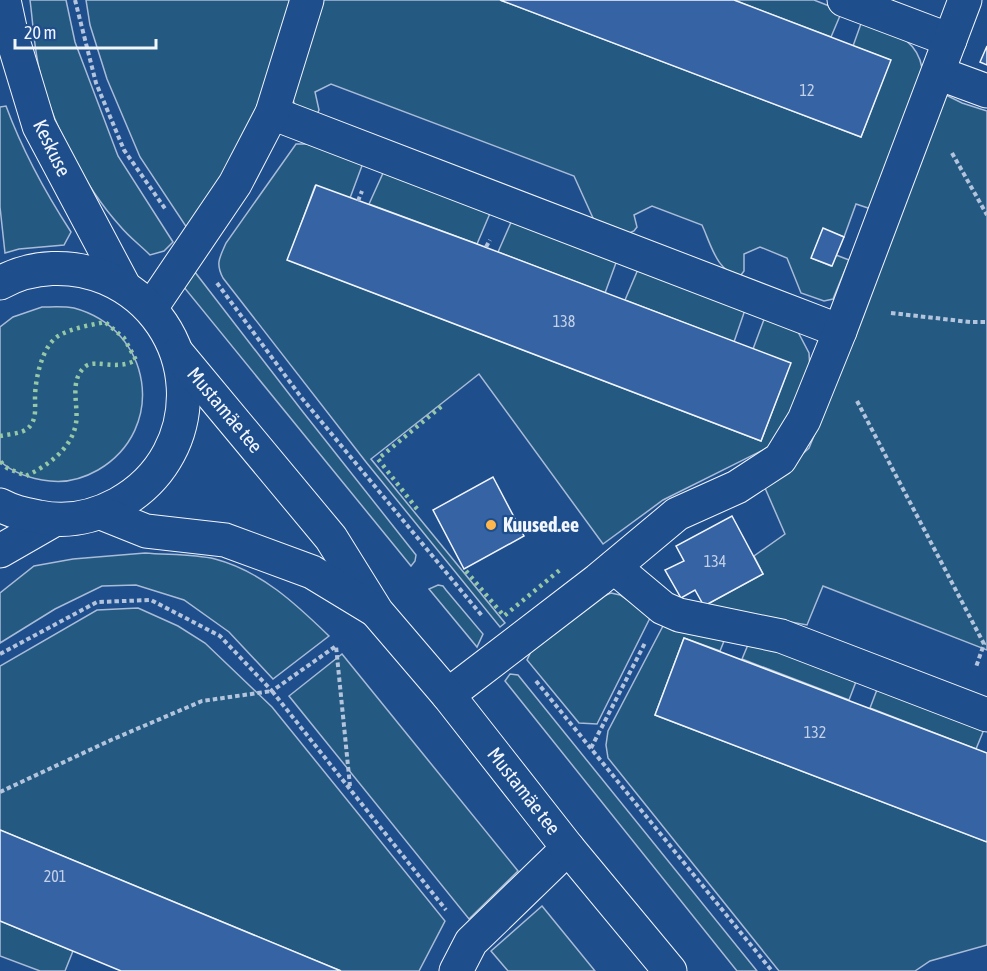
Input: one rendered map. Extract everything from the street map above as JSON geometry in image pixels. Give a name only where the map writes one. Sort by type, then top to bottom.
[{"type":"street","name":"Keskuse","points":[[4,0],[12,37],[39,126],[124,286]]},
{"type":"street","points":[[151,308],[235,184],[272,113],[308,0]]},
{"type":"street","points":[[844,0],[950,40]]},
{"type":"street","points":[[448,695],[614,567],[678,514],[736,487],[780,459],[804,420],[965,0]]},
{"type":"street","points":[[934,84],[987,91]]},
{"type":"street","points":[[272,113],[844,320]]},
{"type":"street","points":[[0,283],[14,275],[51,268],[90,272],[124,286],[151,308],[167,331],[178,354],[184,392],[179,431],[162,466],[135,494],[101,513],[78,519],[54,520],[13,512],[0,505]]},
{"type":"street","name":"Mustamäe tee","points":[[178,354],[331,538],[377,612],[448,695],[568,848],[670,971]]},
{"type":"street","name":"Mustamäe tee","points":[[101,513],[146,531],[225,540],[312,572],[377,612]]},
{"type":"street","points":[[0,551],[54,520]]},
{"type":"street","points":[[614,567],[663,608],[679,615],[781,636],[975,710]]},
{"type":"street","points":[[456,971],[471,942],[568,848]]},
{"type":"path","points":[[75,0],[96,83],[124,150],[191,247],[301,397],[772,971]]},
{"type":"path","points":[[934,84],[952,152],[987,215]]},
{"type":"path","points":[[844,320],[987,322]]},
{"type":"path","points":[[856,398],[984,644],[975,710]]},
{"type":"path","points":[[0,654],[97,602],[151,600],[220,636],[272,691],[471,942]]},
{"type":"path","points":[[591,748],[663,608]]},
{"type":"path","points":[[0,792],[111,740],[202,701],[272,691],[336,646],[350,789]]},
{"type":"shaded area","points":[[30,0],[66,0],[75,42],[118,156],[173,242],[164,251],[150,255],[123,230],[94,192],[70,152],[44,88],[36,51]]},
{"type":"shaded area","points":[[86,0],[292,0],[249,131],[237,157],[187,228],[140,157],[107,79],[90,25]]},
{"type":"shaded area","points":[[319,0],[500,0],[861,137],[890,60],[853,46],[863,18],[908,42],[919,57],[922,68],[871,209],[856,204],[844,237],[823,229],[812,258],[831,266],[836,255],[849,260],[833,299],[824,301],[801,293],[787,258],[760,247],[744,254],[744,271],[741,275],[733,274],[726,270],[716,257],[702,225],[652,206],[634,215],[637,227],[627,234],[604,226],[593,218],[574,176],[331,84],[315,92],[319,110],[317,114],[295,107],[292,95]]},
{"type":"shaded area","points":[[734,0],[814,0],[842,11],[831,37]]},
{"type":"shaded area","points":[[944,94],[987,111],[987,650],[823,586],[807,625],[704,606],[763,574],[754,556],[785,534],[765,488],[809,448],[854,337]]},
{"type":"shaded area","points":[[6,106],[35,171],[71,232],[64,245],[19,249],[5,253],[0,207],[0,107]]},
{"type":"shaded area","points":[[296,144],[307,144],[363,163],[350,198],[315,186],[288,260],[761,441],[790,364],[753,349],[766,314],[798,332],[809,353],[810,370],[775,444],[663,500],[603,544],[479,374],[371,459],[505,623],[500,627],[366,462],[223,278],[219,260],[226,243]]},
{"type":"shaded area","points":[[384,171],[491,211],[477,244],[369,204]]},
{"type":"shaded area","points":[[512,220],[617,260],[605,293],[498,252]]},
{"type":"shaded area","points":[[191,267],[416,555],[411,566],[183,286]]},
{"type":"shaded area","points":[[639,267],[746,307],[734,342],[625,300]]},
{"type":"shaded area","points":[[42,307],[74,308],[100,319],[120,336],[134,358],[142,382],[142,406],[135,430],[120,452],[98,470],[69,481],[50,481],[30,477],[17,473],[0,461],[0,327],[13,317]]},
{"type":"shaded area","points":[[145,553],[198,556],[232,564],[277,590],[329,636],[273,679],[229,632],[184,600],[136,585],[102,586],[55,609],[0,643],[0,593],[34,566],[73,559]]},
{"type":"shaded area","points":[[438,585],[443,586],[483,634],[477,647],[429,589]]},
{"type":"shaded area","points":[[611,593],[620,595],[651,616],[597,724],[579,723],[527,660],[535,643],[596,599]]},
{"type":"shaded area","points":[[138,608],[178,626],[205,643],[272,707],[445,921],[419,971],[341,971],[0,830],[0,666],[97,610]]},
{"type":"shaded area","points":[[664,624],[726,636],[720,651],[684,638],[655,715],[987,842],[987,945],[930,961],[915,971],[779,971],[608,758],[606,745],[608,731]]},
{"type":"shaded area","points":[[750,640],[857,679],[849,700],[742,659]]},
{"type":"shaded area","points":[[342,654],[518,871],[469,919],[289,696]]},
{"type":"shaded area","points":[[510,674],[518,675],[757,971],[737,971],[505,681]]},
{"type":"shaded area","points":[[878,687],[985,727],[976,749],[870,708]]},
{"type":"shaded area","points":[[542,906],[595,971],[508,971],[491,951]]},
{"type":"shaded area","points":[[0,921],[73,951],[65,971],[40,971],[0,956]]},
{"type":"building","points":[[500,0],[734,0],[891,60],[861,137]]},
{"type":"building","points":[[987,46],[987,65],[980,62]]},
{"type":"building","points":[[316,185],[791,363],[761,441],[287,260]]},
{"type":"building","points":[[823,228],[844,237],[832,266],[811,258]]},
{"type":"building","points":[[493,477],[524,536],[464,569],[433,510]]},
{"type":"building","points":[[732,516],[763,574],[704,606],[695,590],[681,598],[665,570],[684,561],[676,546]]},
{"type":"building","points":[[684,638],[987,753],[987,842],[655,715]]},
{"type":"building","points":[[0,830],[341,971],[121,971],[0,921]]},
{"type":"hedge","points":[[0,436],[18,433],[30,426],[35,415],[35,390],[41,363],[48,346],[60,335],[70,330],[105,322],[124,338],[136,360],[121,365],[90,364],[81,372],[77,378],[75,393],[77,416],[74,432],[57,456],[26,476],[7,468],[0,461]]},
{"type":"hedge","points":[[417,509],[378,459],[443,405]]},
{"type":"hedge","points":[[466,571],[504,616],[561,569]]},
{"type":"place","name":"Kuused.ee","points":[[491,525]]}]
